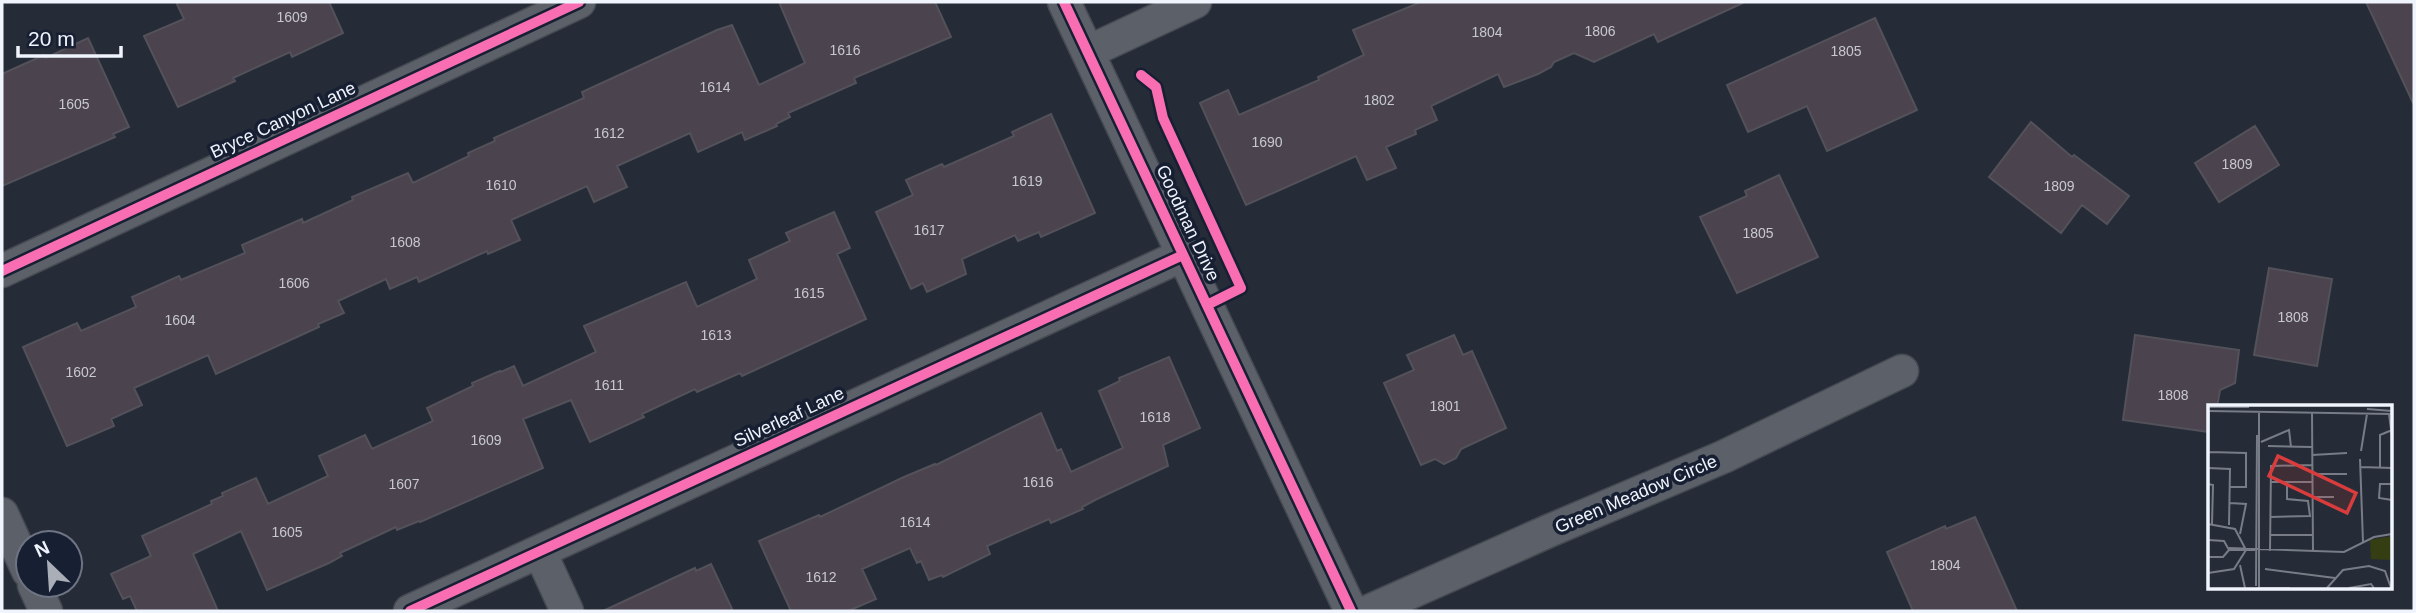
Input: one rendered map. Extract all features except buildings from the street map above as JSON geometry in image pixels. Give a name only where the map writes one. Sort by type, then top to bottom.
[{"type":"street","name":"Bryce Canyon Lane","points":[[2,271],[579,2]]},
{"type":"street","name":"Goodman Drive","points":[[1064,2],[1351,611]]},
{"type":"street","points":[[1088,52],[1195,2]]},
{"type":"street","name":"Silverleaf Lane","points":[[410,611],[1183,255]]},
{"type":"street","name":"Green Meadow Circle","points":[[1368,611],[1723,457],[1902,370]]},
{"type":"street","points":[[2,514],[14,540]]},
{"type":"street","points":[[540,552],[567,611]]},
{"type":"cycle path","points":[[2,271],[579,2]]},
{"type":"cycle path","points":[[1064,2],[1351,611]]},
{"type":"cycle path","points":[[1141,75],[1156,87],[1163,118],[1241,288],[1207,305]]},
{"type":"cycle path","points":[[410,611],[1183,255]]}]
